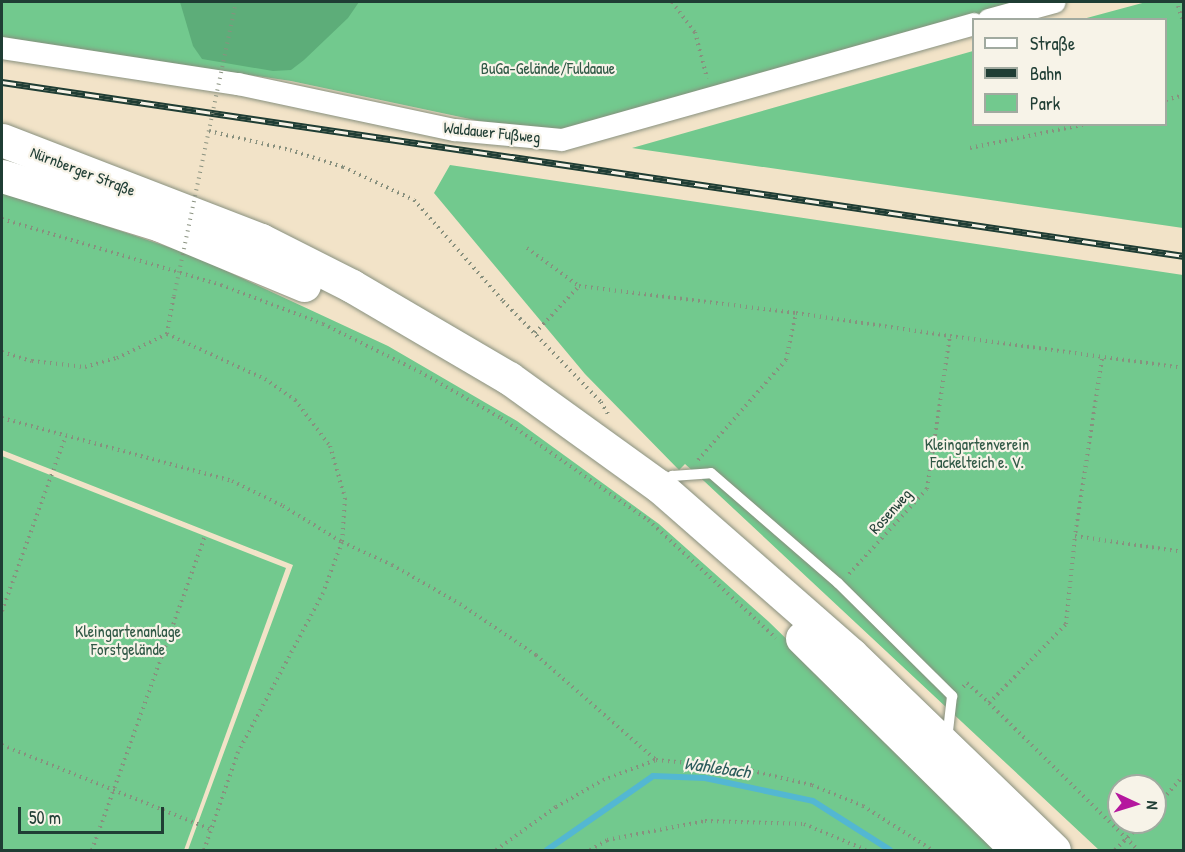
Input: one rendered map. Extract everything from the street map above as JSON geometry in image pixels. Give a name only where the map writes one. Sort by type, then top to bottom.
[{"type":"main road","name":"Nürnberger Straße","points":[[2,140],[261,240],[352,286],[509,378],[659,486],[851,654],[1054,850]]},
{"type":"main road","points":[[2,176],[160,225],[301,283],[433,356],[549,429],[659,512],[779,615],[1017,850]]},
{"type":"street","points":[[996,18],[1055,2]]},
{"type":"street","name":"Waldauer Fußweg","points":[[2,48],[238,84],[455,130],[562,140],[972,25]]},
{"type":"lane","points":[[659,486],[672,476],[711,473],[838,583],[952,696],[946,746]]},
{"type":"path","points":[[167,334],[236,2]]},
{"type":"path","points":[[672,2],[695,32],[712,96]]},
{"type":"path","points":[[1178,6],[1184,24]]},
{"type":"path","points":[[1167,100],[1184,95]]},
{"type":"path","points":[[970,148],[1077,126]]},
{"type":"path","points":[[209,131],[290,150],[396,188]]},
{"type":"path","points":[[2,219],[221,285],[323,324],[420,372],[501,418],[648,520],[783,645]]},
{"type":"path","points":[[526,248],[579,286],[796,313],[1102,359],[1184,368]]},
{"type":"path","points":[[535,333],[579,286]]},
{"type":"path","points":[[700,474],[698,456],[786,360],[796,313]]},
{"type":"path","points":[[2,352],[32,361],[85,367],[117,358],[167,334]]},
{"type":"path","points":[[167,334],[265,379],[295,400],[330,446],[345,498],[342,542],[323,593],[238,752],[204,850]]},
{"type":"path","name":"Rosenweg","points":[[838,583],[927,489],[950,336]]},
{"type":"path","points":[[989,703],[1066,624],[1075,537],[1102,359]]},
{"type":"path","points":[[2,418],[65,438],[232,481],[283,506],[342,542],[440,593],[536,656],[657,760]]},
{"type":"path","points":[[2,611],[65,438]]},
{"type":"path","points":[[93,850],[205,536]]},
{"type":"path","points":[[1075,537],[1184,552]]},
{"type":"path","points":[[952,696],[967,683],[1138,850]]},
{"type":"path","points":[[2,746],[210,828]]},
{"type":"path","points":[[496,850],[556,807],[603,780],[657,760],[740,768],[812,785],[863,806],[932,850]]},
{"type":"path","points":[[1167,794],[1184,775]]},
{"type":"path","points":[[590,850],[607,840],[705,821],[804,824],[866,850]]},
{"type":"path","points":[[1115,850],[1133,834]]},
{"type":"green space","name":"BuGa-Gelände/Fuldaaue","points":[[2,2],[1031,2],[550,136],[291,81],[2,39]]},
{"type":"green space","points":[[180,2],[359,2],[348,18],[304,60],[291,70],[273,71],[202,59],[193,46]]},
{"type":"green space","points":[[1146,2],[1183,2],[1183,228],[632,148],[972,51],[972,126],[1167,126],[1167,18],[1087,18]]},
{"type":"green space","name":"Kleingartenverein Fackelteich e. V.","points":[[450,165],[1183,275],[1183,850],[1099,850],[704,481],[685,464],[679,470],[585,374],[434,193]]},
{"type":"green space","points":[[2,191],[192,255],[388,346],[517,421],[659,524],[768,621],[1003,850],[188,850],[293,565],[2,450]]},
{"type":"green space","name":"Kleingartenanlage Forstgelände","points":[[2,456],[286,568],[184,850],[2,850]]},
{"type":"waterway","name":"Wahlebach","points":[[547,850],[653,776],[705,778],[813,801],[890,850]]},
{"type":"railway","points":[[2,82],[1184,256]]}]
